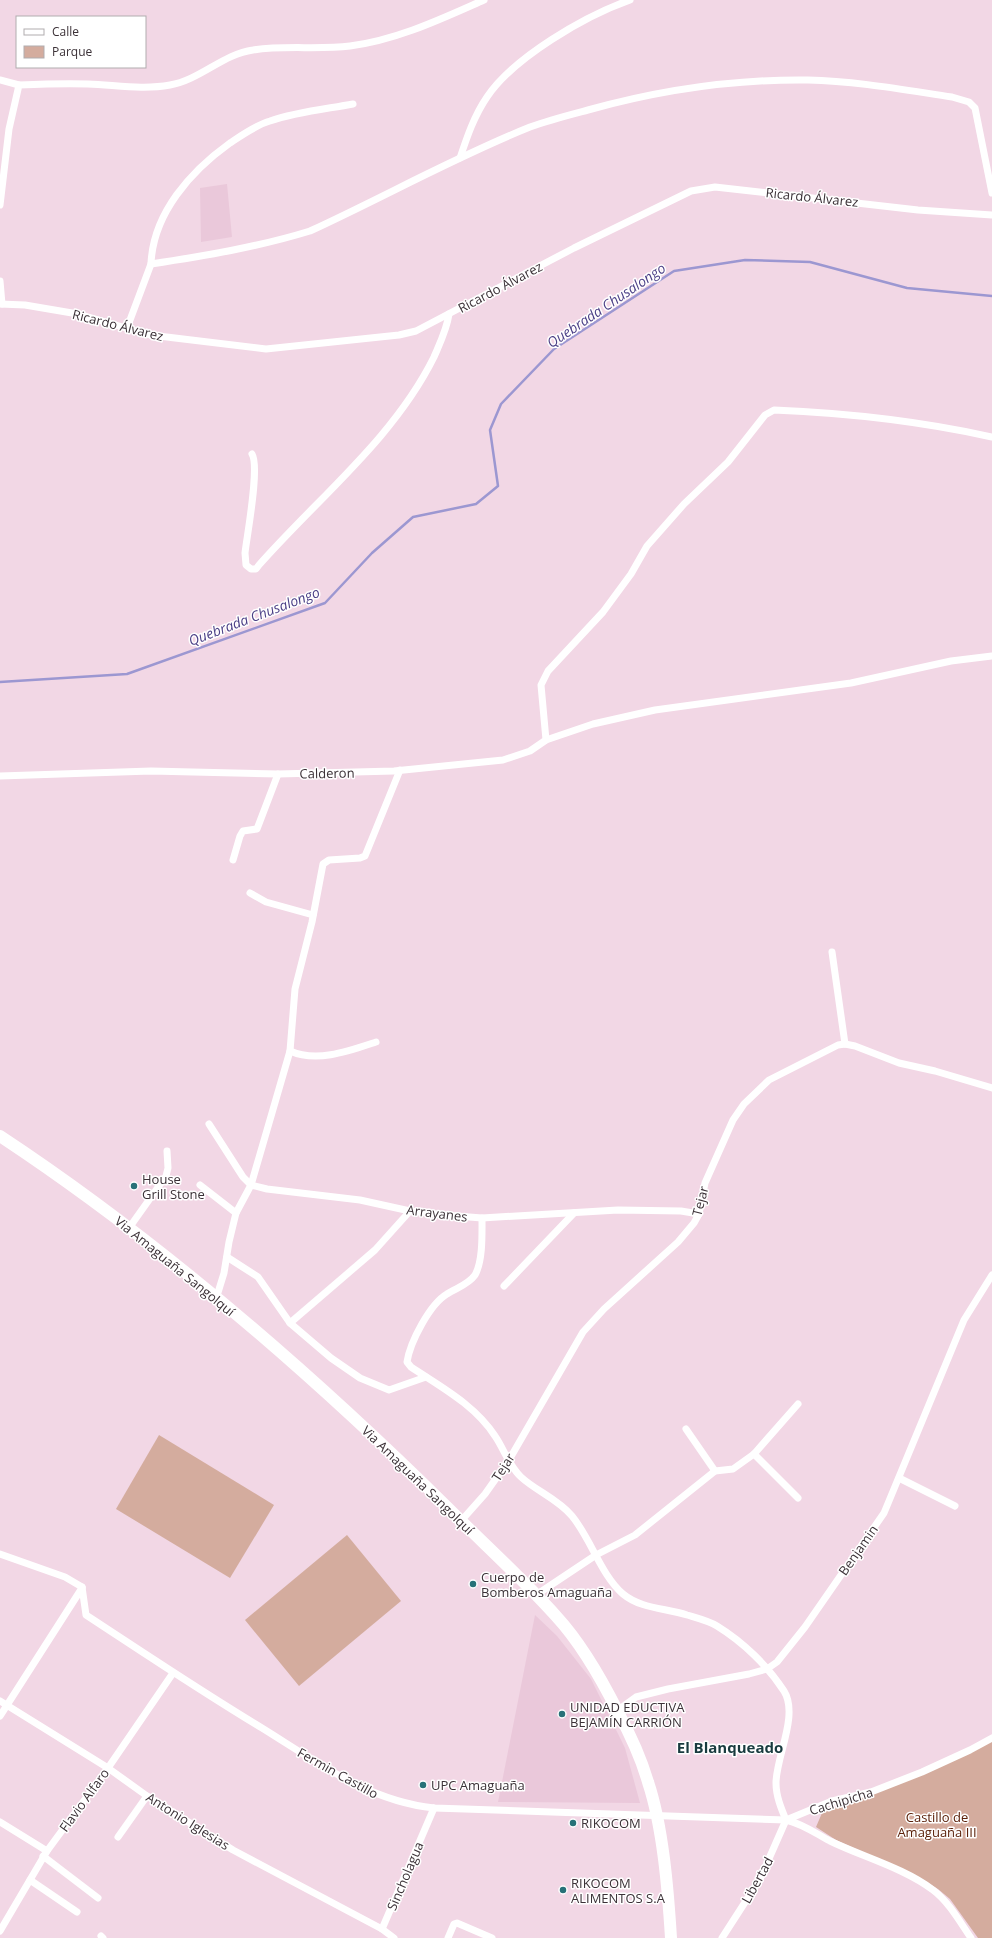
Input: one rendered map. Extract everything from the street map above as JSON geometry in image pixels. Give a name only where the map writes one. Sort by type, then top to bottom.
[{"type":"highway","name":"Via Amaguaña Sangolquí","points":[[0,1136],[157,1248],[321,1386],[461,1521],[557,1617],[589,1661],[618,1710],[644,1771],[656,1816],[671,1938]]},
{"type":"street","points":[[0,80],[19,85],[88,84],[138,88],[170,85],[189,80],[238,53],[269,48],[350,46],[376,41],[411,31],[484,0]]},
{"type":"street","points":[[460,158],[469,129],[487,98],[505,75],[552,41],[579,24],[605,9],[630,0]]},
{"type":"street","points":[[151,264],[213,254],[288,238],[310,231],[460,158],[532,127],[643,95],[739,82],[808,80],[952,96],[969,102],[975,108],[992,193]]},
{"type":"street","points":[[0,205],[9,129],[19,85]]},
{"type":"street","points":[[128,328],[151,264],[151,253],[157,231],[170,205],[187,180],[212,156],[240,136],[269,121],[353,104]]},
{"type":"street","name":"Ricardo Álvarez","points":[[1,304],[25,305],[78,314],[150,335],[266,348],[406,334],[449,314],[574,248],[691,190],[701,188],[715,187],[918,210],[992,215]]},
{"type":"street","points":[[0,281],[1,304]]},
{"type":"street","points":[[252,454],[254,457],[255,472],[245,553],[246,565],[251,569],[256,568],[259,565],[392,423],[415,390],[432,360],[445,330],[449,314]]},
{"type":"street","points":[[546,740],[542,685],[543,678],[603,612],[631,574],[647,546],[684,504],[728,462],[764,415],[774,410],[839,413],[873,417],[992,437]]},
{"type":"street","name":"Calderon","points":[[0,776],[151,771],[327,774],[400,770],[503,760],[530,751],[546,740],[594,724],[655,710],[851,683],[951,661],[992,656]]},
{"type":"street","points":[[216,1299],[227,1257],[228,1242],[236,1213],[251,1185],[290,1051],[295,989],[324,862],[329,860],[360,858],[364,856],[400,770]]},
{"type":"street","points":[[233,860],[240,836],[243,832],[256,829],[278,774]]},
{"type":"street","points":[[250,893],[266,902],[313,914]]},
{"type":"street","points":[[832,952],[845,1044],[855,1046],[899,1063],[935,1071],[992,1088]]},
{"type":"street","points":[[290,1051],[300,1056],[323,1056],[376,1042]]},
{"type":"street","name":"Tejar","points":[[461,1521],[485,1494],[509,1460],[584,1332],[604,1309],[678,1242],[694,1223],[699,1214],[705,1183],[733,1120],[744,1104],[769,1080],[838,1045],[845,1044]]},
{"type":"street","points":[[209,1124],[243,1177],[251,1185]]},
{"type":"street","points":[[129,1228],[166,1176],[168,1168],[167,1151]]},
{"type":"street","points":[[200,1185],[236,1213]]},
{"type":"street","name":"Arrayanes","points":[[251,1185],[267,1189],[360,1200],[410,1211],[482,1218],[618,1210],[680,1211],[699,1214]]},
{"type":"street","points":[[290,1322],[375,1250],[410,1211]]},
{"type":"street","points":[[504,1286],[574,1213]]},
{"type":"street","points":[[482,1218],[481,1249],[476,1274],[465,1285],[437,1301],[426,1319],[408,1356],[407,1362],[411,1367],[473,1409],[495,1435],[509,1460],[521,1477],[555,1501],[571,1516],[612,1581],[622,1593],[633,1601],[687,1615],[717,1626],[743,1646],[767,1668],[785,1693],[789,1707],[787,1725],[777,1766],[776,1783],[780,1807],[786,1820],[809,1828],[829,1841],[915,1879],[933,1890],[945,1901],[971,1938]]},
{"type":"street","points":[[227,1257],[262,1282],[290,1322],[331,1358],[360,1378],[385,1389],[394,1390],[426,1377]]},
{"type":"street","name":"Benjamin","points":[[618,1710],[636,1697],[668,1689],[749,1674],[767,1668],[777,1662],[804,1627],[884,1513],[964,1320],[992,1275]]},
{"type":"street","points":[[536,1596],[596,1556],[635,1535],[715,1471],[733,1469],[754,1454],[798,1404]]},
{"type":"street","points":[[686,1429],[715,1471]]},
{"type":"street","points":[[754,1454],[798,1498]]},
{"type":"street","points":[[899,1478],[955,1506]]},
{"type":"street","points":[[0,1554],[65,1576],[82,1588],[86,1615]]},
{"type":"street","points":[[0,1716],[72,1606],[82,1588]]},
{"type":"street","name":"Fermin Castillo","points":[[72,1606],[173,1673],[331,1771],[364,1790],[392,1801],[412,1806],[434,1808],[656,1816]]},
{"type":"street","name":"Flavio Alfaro","points":[[0,1931],[45,1854],[108,1768],[173,1673]]},
{"type":"street","name":"Antonio Iglesias","points":[[0,1701],[108,1768],[147,1796],[233,1850],[382,1930]]},
{"type":"street","name":"Cachipicha","points":[[656,1816],[786,1820],[832,1801],[871,1792],[943,1762],[992,1738]]},
{"type":"street","points":[[118,1837],[147,1796]]},
{"type":"street","name":"Sincholagua","points":[[382,1930],[434,1808]]},
{"type":"street","name":"Libertad","points":[[722,1938],[760,1879],[786,1820]]},
{"type":"street","points":[[0,1822],[45,1854],[98,1898]]},
{"type":"street","points":[[30,1880],[77,1912]]},
{"type":"street","points":[[448,1938],[454,1924],[457,1923],[492,1938]]},
{"type":"street","points":[[382,1930],[394,1938]]},
{"type":"shaded area","points":[[227,184],[232,237],[201,242],[200,188]]},
{"type":"shaded area","name":"UNIDAD EDUCTIVA BEJAMÍN CARRIÓN","points":[[535,1615],[557,1636],[591,1679],[625,1748],[640,1803],[498,1802]]},
{"type":"green space","points":[[159,1435],[274,1505],[230,1578],[116,1509]]},
{"type":"green space","points":[[347,1535],[401,1601],[299,1686],[245,1620]]},
{"type":"green space","name":"Castillo de Amaguaña III","points":[[992,1739],[992,1938],[978,1938],[950,1899],[938,1889],[920,1878],[836,1840],[816,1827],[822,1813],[877,1792]]},
{"type":"waterway","name":"Quebrada Chusalongo","points":[[0,682],[127,674],[325,603],[372,553],[413,517],[476,504],[498,486],[490,430],[501,404],[554,349],[674,271],[745,260],[810,262],[907,288],[992,296]]},
{"type":"place","name":"House Grill Stone","points":[[134,1186]]},
{"type":"place","name":"Cuerpo de Bomberos Amaguaña","points":[[473,1584]]},
{"type":"place","name":"UNIDAD EDUCTIVA BEJAMÍN CARRIÓN","points":[[562,1714]]},
{"type":"place","name":"UPC Amaguaña","points":[[423,1785]]},
{"type":"place","name":"RIKOCOM","points":[[573,1823]]},
{"type":"place","name":"RIKOCOM ALIMENTOS S.A","points":[[563,1890]]},
{"type":"district","name":"El Blanqueado","points":[[730,1747]]}]
